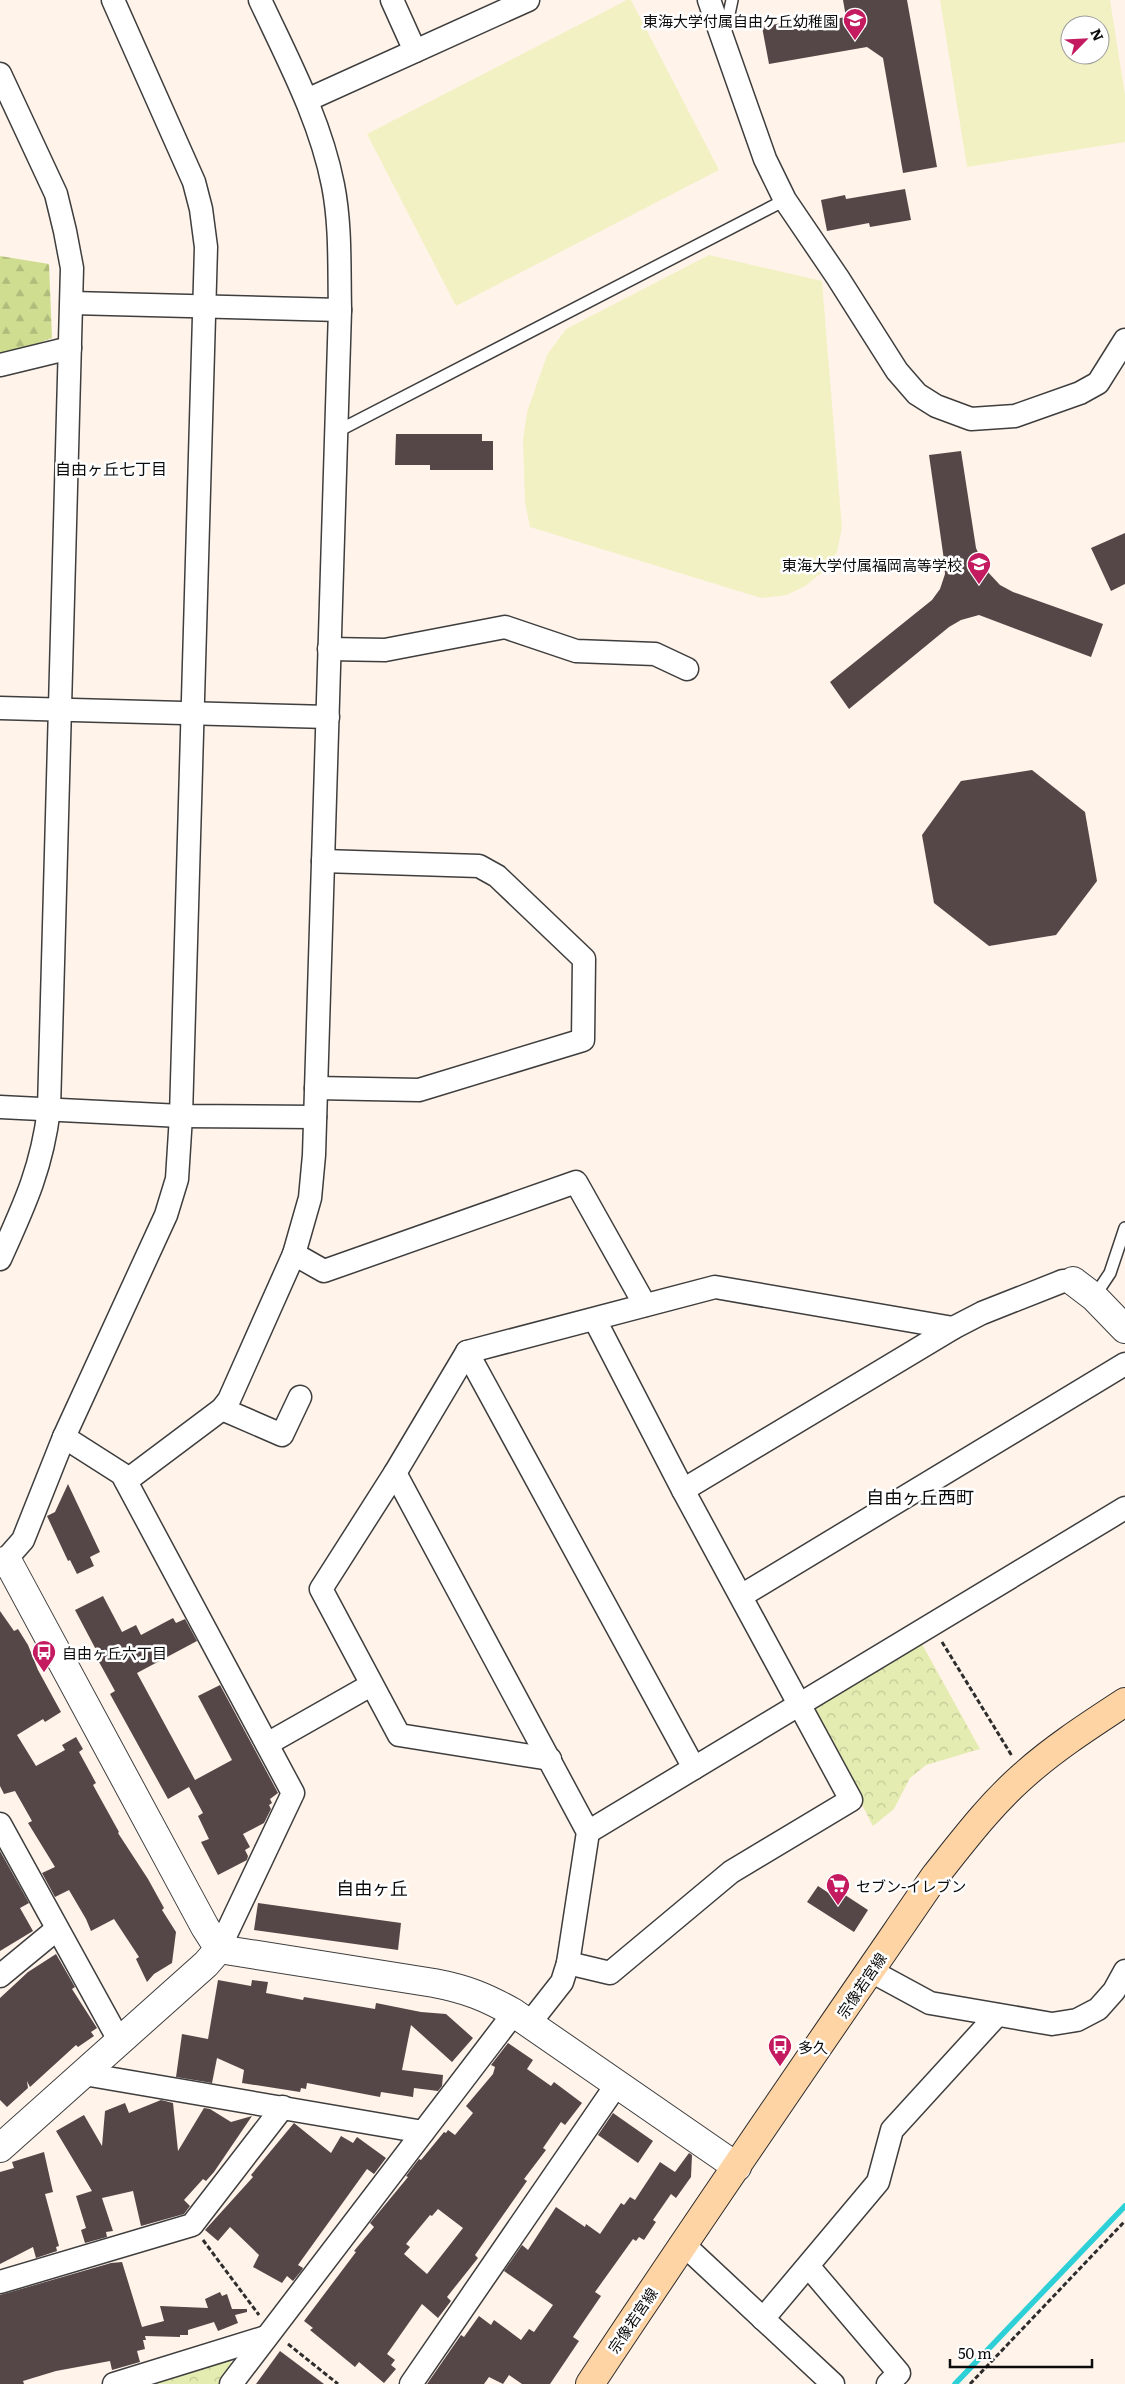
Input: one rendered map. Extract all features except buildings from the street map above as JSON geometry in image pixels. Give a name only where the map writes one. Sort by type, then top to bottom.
[{"type":"main road","name":"宗像若宮線","points":[[590,2384],[683,2244],[935,1876],[996,1802],[1024,1775],[1072,1736],[1125,1702]]},
{"type":"street","points":[[113,0],[194,182],[201,209],[206,248],[206,308],[181,1116],[177,1179],[166,1216],[64,1437],[23,1540],[2,1560],[205,1927],[219,1949],[460,1988],[481,1995],[522,2019],[737,2167]]},
{"type":"street","points":[[126,1481],[222,1409],[229,1400],[294,1254],[310,1198],[316,1117],[328,717],[340,310],[339,228],[333,185],[322,141],[307,100],[260,0]]},
{"type":"street","points":[[392,0],[416,51]]},
{"type":"street","points":[[709,0],[765,160],[785,200],[838,278],[897,372],[917,394],[950,413],[971,419],[1015,416],[1080,393],[1098,383],[1125,340]]},
{"type":"street","points":[[307,100],[525,1]]},
{"type":"street","points":[[0,74],[56,194],[66,231],[72,268],[49,1109],[44,1145],[30,1191],[0,1259]]},
{"type":"street","points":[[72,303],[340,310]]},
{"type":"street","points":[[0,365],[70,348]]},
{"type":"street","points":[[329,649],[385,650],[504,627],[576,651],[655,654],[687,669]]},
{"type":"street","points":[[0,708],[328,717]]},
{"type":"street","points":[[316,1088],[419,1090],[582,1040],[584,959],[497,876],[479,866],[323,861]]},
{"type":"street","points":[[0,1107],[181,1116],[316,1117]]},
{"type":"street","points":[[294,1254],[324,1271],[576,1182],[645,1305]]},
{"type":"street","points":[[683,1490],[953,1328],[982,1313],[1054,1284],[1063,1281],[1083,1289],[1125,1329]]},
{"type":"street","points":[[550,1759],[399,1735],[371,1686],[321,1589],[467,1352],[715,1287],[953,1328]]},
{"type":"street","points":[[568,1963],[610,1973],[731,1872],[850,1800],[683,1490],[595,1320]]},
{"type":"street","points":[[467,1352],[694,1768]]},
{"type":"street","points":[[741,1596],[1125,1364]]},
{"type":"street","points":[[222,1409],[282,1435],[300,1397]]},
{"type":"street","points":[[0,2148],[120,2042],[219,1949],[293,1793],[122,1474],[64,1437]]},
{"type":"street","points":[[231,2384],[423,2132],[522,2019],[562,1982],[568,1963],[588,1832],[394,1473]]},
{"type":"street","points":[[588,1832],[800,1706],[1125,1508]]},
{"type":"street","points":[[267,1744],[371,1686]]},
{"type":"street","points":[[0,1824],[120,2042]]},
{"type":"street","points":[[0,1976],[57,1929]]},
{"type":"street","points":[[870,1971],[930,2003],[1052,2024],[1077,2020],[1098,2009],[1114,1991],[1125,1971]]},
{"type":"street","points":[[763,2319],[809,2267],[878,2182],[892,2130],[997,2014]]},
{"type":"street","points":[[84,2074],[423,2132]]},
{"type":"street","points":[[411,2384],[617,2084]]},
{"type":"street","points":[[0,2282],[192,2225],[283,2108]]},
{"type":"street","points":[[683,2244],[833,2384]]},
{"type":"street","points":[[809,2267],[899,2373],[888,2384]]},
{"type":"street","points":[[114,2384],[266,2337]]},
{"type":"lane","points":[[723,42],[732,0]]},
{"type":"lane","points":[[336,432],[785,200]]},
{"type":"lane","points":[[1083,1289],[1110,1273],[1125,1228]]},
{"type":"path","points":[[932,1624],[1024,1775]]},
{"type":"path","points":[[970,2384],[1125,2221]]},
{"type":"green space","points":[[627,0],[631,0],[719,170],[456,306],[367,134]]},
{"type":"green space","points":[[940,0],[1110,0],[1125,95],[1125,142],[967,167]]},
{"type":"green space","points":[[709,255],[822,281],[842,528],[837,552],[825,570],[805,586],[787,595],[761,598],[530,527],[525,502],[523,440],[527,412],[547,355],[566,329]]},
{"type":"green space","points":[[0,256],[49,264],[52,338],[0,357]]},
{"type":"green space","points":[[922,1644],[980,1749],[926,1765],[910,1778],[894,1809],[873,1826],[813,1711],[815,1704]]},
{"type":"green space","points":[[230,2356],[232,2369],[221,2384],[133,2384]]},
{"type":"waterway","points":[[955,2384],[1125,2206]]},
{"type":"place","name":"東海大学付属自由ケ丘幼稚園","points":[[855,41]]},
{"type":"place","name":"東海大学付属福岡高等学校","points":[[979,585]]},
{"type":"place","name":"自由ヶ丘六丁目","points":[[44,1673]]},
{"type":"place","name":"セブン-イレブン","points":[[838,1906]]},
{"type":"place","name":"多久","points":[[780,2067]]},
{"type":"district","name":"自由ヶ丘七丁目","points":[[111,468]]},
{"type":"district","name":"自由ヶ丘西町","points":[[920,1496]]},
{"type":"district","name":"自由ヶ丘","points":[[372,1887]]}]
